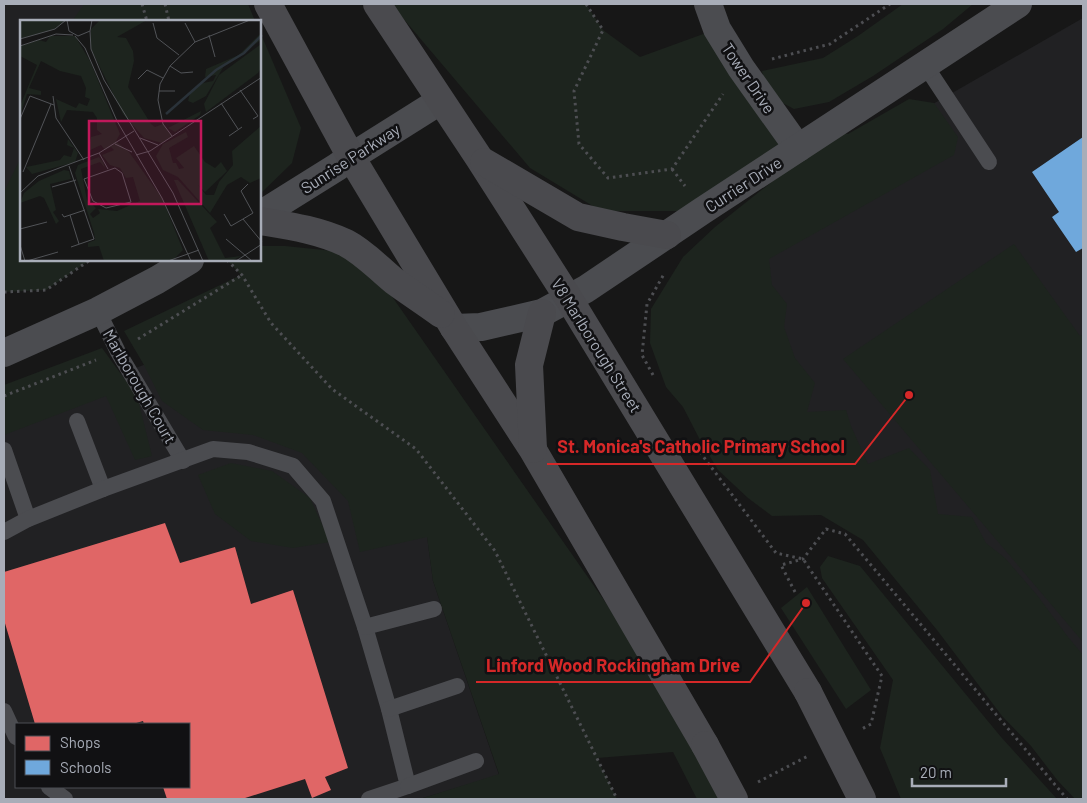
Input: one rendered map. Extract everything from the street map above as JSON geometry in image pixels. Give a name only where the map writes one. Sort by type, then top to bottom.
[{"type":"main road","points":[[268,4],[351,157],[452,324],[533,450],[734,799]]},
{"type":"main road","name":"V8 Marlborough Street","points":[[377,4],[569,299],[808,692],[862,799]]},
{"type":"main road","points":[[479,158],[578,217],[667,234]]},
{"type":"main road","points":[[261,221],[307,229],[348,244],[370,259],[393,280],[452,324]]},
{"type":"main road","points":[[533,450],[529,365],[542,313]]},
{"type":"street","name":"Tower Drive","points":[[708,4],[716,29],[740,68],[798,148]]},
{"type":"street","name":"Currier Drive","points":[[452,324],[481,327],[542,313],[569,299],[1018,4]]},
{"type":"street","name":"Sunrise Parkway","points":[[261,214],[440,101]]},
{"type":"street","points":[[4,353],[98,311],[188,261]]},
{"type":"lane","points":[[925,65],[989,162]]},
{"type":"lane","name":"Marlborough Court","points":[[98,311],[118,352],[182,461]]},
{"type":"lane","points":[[77,421],[103,489]]},
{"type":"lane","points":[[4,532],[28,519],[103,489],[213,449],[248,452],[293,466],[323,501],[366,627],[408,786]]},
{"type":"lane","points":[[4,450],[28,519]]},
{"type":"lane","points":[[366,627],[434,608]]},
{"type":"lane","points":[[389,709],[457,686]]},
{"type":"lane","points":[[4,711],[15,735]]},
{"type":"lane","points":[[369,799],[476,760]]},
{"type":"lane","points":[[50,788],[66,799]]},
{"type":"path","points":[[142,4],[146,20]]},
{"type":"path","points":[[165,4],[169,20]]},
{"type":"path","points":[[586,4],[603,30],[574,91],[579,144],[608,178],[672,169],[702,211]]},
{"type":"path","points":[[4,292],[46,290],[89,261]]},
{"type":"path","points":[[227,261],[242,275],[271,323],[332,389],[416,449],[495,552],[617,799]]},
{"type":"path","points":[[656,380],[642,355],[642,346],[647,304],[666,271]]},
{"type":"path","points":[[696,446],[776,553],[804,559]]},
{"type":"path","points":[[795,592],[781,565],[804,559],[826,529],[845,534],[1067,799]]},
{"type":"shaded area","points":[[4,4],[90,4],[94,20],[20,20],[20,261],[25,261],[4,296]]},
{"type":"shaded area","points":[[83,4],[248,4],[255,20],[73,20]]},
{"type":"shaded area","points":[[391,4],[586,4],[603,30],[640,57],[717,29],[798,148],[702,211],[601,211],[530,168]]},
{"type":"shaded area","points":[[903,4],[973,4],[943,29],[873,76],[829,102],[794,109],[777,100],[765,87],[762,71],[823,58]]},
{"type":"shaded area","points":[[1083,18],[1083,795],[864,501],[786,488],[727,222]]},
{"type":"shaded area","points":[[261,34],[301,128],[292,163],[261,193]]},
{"type":"shaded area","points":[[909,99],[934,103],[958,137],[954,155],[769,259],[772,285],[787,304],[784,327],[795,358],[815,383],[807,412],[846,410],[868,464],[909,448],[930,470],[938,514],[972,517],[986,543],[1005,558],[1037,595],[1083,655],[1083,799],[1075,799],[1058,781],[1031,746],[1002,716],[937,630],[863,540],[821,515],[772,516],[748,498],[718,470],[683,407],[666,387],[650,343],[651,309],[683,257],[715,227],[836,131],[848,134]]},
{"type":"shaded area","points":[[20,159],[20,261],[89,261],[46,290],[4,292],[4,192]]},
{"type":"shaded area","points":[[1014,244],[1080,336],[1083,334],[1083,642],[843,359]]},
{"type":"shaded area","points":[[261,246],[285,246],[343,252],[391,295],[705,745],[734,799],[697,799],[673,752],[597,758],[617,799],[420,799],[499,774],[433,581],[427,537],[360,552],[348,501],[302,453],[253,435],[203,430],[162,401],[124,331],[241,275],[228,261],[261,261]]},
{"type":"shaded area","points":[[226,333],[427,536],[433,581],[499,775],[420,799],[4,799],[4,419]]},
{"type":"shaded area","points":[[102,348],[137,396],[152,456],[135,460],[106,396],[4,435],[4,385]]},
{"type":"shaded area","points":[[231,463],[272,471],[310,498],[330,542],[293,548],[251,541],[215,514],[198,475]]},
{"type":"shaded area","points":[[828,556],[860,566],[1001,737],[1057,799],[901,799],[880,748],[893,680],[822,578],[820,567]]},
{"type":"shaded area","points":[[807,587],[871,690],[846,709],[781,608]]},
{"type":"building: Shops","points":[[165,523],[180,563],[235,547],[251,604],[293,590],[348,768],[325,777],[331,790],[312,798],[305,779],[242,799],[167,799],[163,788],[190,788],[190,723],[144,723],[143,721],[136,723],[35,723],[4,620],[4,572]]},
{"type":"building: Schools","points":[[1083,137],[1083,248],[1076,252],[1052,217],[1059,212],[1032,172]]},
{"type":"place","name":"St. Monica's Catholic Primary School","points":[[909,395]]},
{"type":"place","name":"Linford Wood Rockingham Drive","points":[[806,603]]}]
